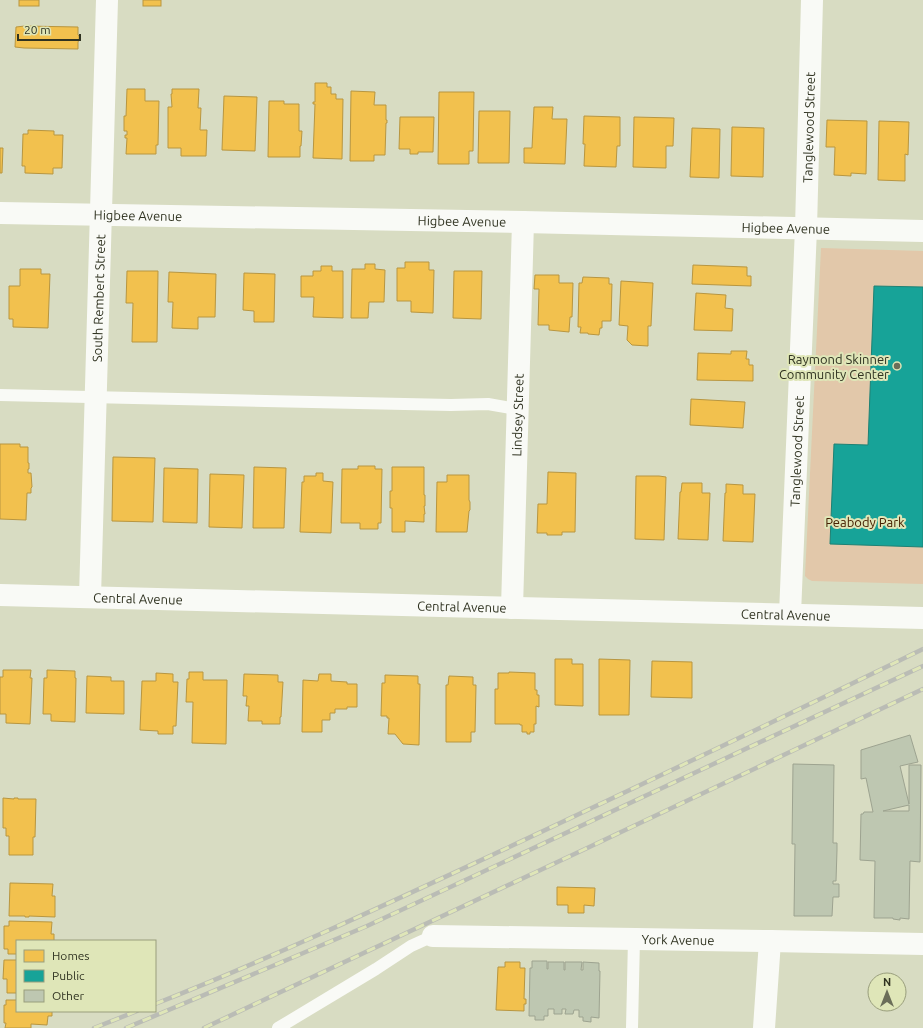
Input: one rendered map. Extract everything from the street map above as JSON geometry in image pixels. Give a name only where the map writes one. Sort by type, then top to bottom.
[{"type":"street","name":"South Rembert Street","points":[[90,597],[107,0]]},
{"type":"street","name":"Tanglewood Street","points":[[790,614],[806,228],[812,0]]},
{"type":"street","name":"Higbee Avenue","points":[[0,213],[923,231]]},
{"type":"street","name":"Lindsey Street","points":[[512,608],[523,222]]},
{"type":"street","name":"Central Avenue","points":[[0,595],[923,618]]},
{"type":"street","name":"York Avenue","points":[[432,936],[923,944]]},
{"type":"street","points":[[764,1028],[770,941]]},
{"type":"lane","points":[[0,395],[451,405],[488,404],[518,409]]},
{"type":"lane","points":[[278,1028],[376,969],[411,946],[432,936]]},
{"type":"lane","points":[[632,1028],[634,939]]},
{"type":"green space","name":"Peabody Park","points":[[821,248],[923,251],[923,584],[812,581],[805,576]]},
{"type":"building: Homes","points":[[19,0],[39,0],[39,6],[19,6]]},
{"type":"building: Homes","points":[[143,0],[161,0],[161,6],[143,6]]},
{"type":"building: Homes","points":[[16,27],[78,27],[78,49],[15,47]]},
{"type":"building: Homes","points":[[315,83],[327,83],[327,87],[331,87],[331,94],[336,94],[336,99],[343,99],[342,159],[313,158],[315,104],[313,104],[313,102],[315,102]]},
{"type":"building: Homes","points":[[127,89],[145,89],[145,101],[159,101],[158,145],[156,145],[156,154],[126,154],[127,138],[125,138],[125,135],[127,135],[127,131],[124,131],[124,116],[126,116]]},
{"type":"building: Homes","points":[[172,89],[199,89],[198,108],[201,108],[200,130],[207,130],[206,156],[181,156],[181,148],[168,148],[168,107],[172,107]]},
{"type":"building: Homes","points":[[351,91],[375,92],[374,105],[386,105],[387,123],[385,155],[374,155],[374,161],[350,161]]},
{"type":"building: Homes","points":[[439,92],[474,92],[473,151],[469,151],[469,164],[438,164]]},
{"type":"building: Homes","points":[[224,96],[257,97],[255,151],[222,150]]},
{"type":"building: Homes","points":[[269,101],[284,101],[284,104],[299,104],[299,131],[302,131],[300,157],[268,157]]},
{"type":"building: Homes","points":[[534,107],[553,107],[552,119],[567,119],[565,164],[524,163],[524,148],[532,148]]},
{"type":"building: Homes","points":[[479,111],[510,111],[509,163],[478,163]]},
{"type":"building: Homes","points":[[584,116],[620,117],[620,146],[617,146],[616,167],[584,166]]},
{"type":"building: Homes","points":[[400,117],[434,117],[433,152],[418,152],[418,154],[410,154],[410,149],[399,149]]},
{"type":"building: Homes","points":[[634,117],[674,118],[673,146],[666,146],[666,168],[633,167]]},
{"type":"building: Homes","points":[[827,120],[867,121],[866,174],[851,173],[851,176],[834,175],[835,147],[826,147]]},
{"type":"building: Homes","points":[[879,121],[909,122],[908,155],[905,154],[905,181],[878,180]]},
{"type":"building: Homes","points":[[732,127],[764,128],[763,177],[731,176]]},
{"type":"building: Homes","points":[[692,128],[720,129],[719,178],[690,177]]},
{"type":"building: Homes","points":[[28,130],[54,131],[54,135],[63,135],[62,168],[53,168],[53,174],[25,173],[25,166],[22,166],[23,134],[28,134]]},
{"type":"building: Homes","points":[[0,148],[3,148],[2,173],[0,173]]},
{"type":"building: Homes","points":[[405,262],[429,262],[429,270],[434,270],[433,313],[411,312],[411,301],[397,301],[397,268],[405,268]]},
{"type":"building: Homes","points":[[365,264],[375,264],[375,269],[385,270],[384,302],[369,302],[368,318],[351,318],[352,269],[365,269]]},
{"type":"building: Homes","points":[[693,265],[747,267],[747,276],[751,276],[751,286],[692,284]]},
{"type":"building: Homes","points":[[321,266],[332,266],[332,271],[343,271],[343,318],[313,317],[314,297],[301,297],[301,276],[313,276],[313,271],[321,271]]},
{"type":"building: Homes","points":[[20,269],[41,269],[41,274],[50,274],[48,328],[13,327],[13,319],[9,319],[9,286],[20,286]]},
{"type":"building: Homes","points":[[127,271],[158,271],[157,342],[132,342],[133,303],[126,303]]},
{"type":"building: Homes","points":[[454,271],[482,271],[481,319],[453,318]]},
{"type":"building: Homes","points":[[169,272],[216,274],[215,317],[198,317],[198,329],[172,328],[173,302],[168,302]]},
{"type":"building: Homes","points":[[244,273],[275,274],[274,322],[254,322],[254,311],[243,310]]},
{"type":"building: Homes","points":[[535,275],[559,275],[559,283],[573,283],[572,317],[570,317],[569,332],[549,330],[549,325],[538,325],[539,289],[534,289]]},
{"type":"building: Homes","points":[[583,277],[609,278],[609,284],[612,284],[611,321],[602,321],[602,328],[600,328],[599,335],[580,333],[581,327],[578,327],[579,283],[582,283]]},
{"type":"building: Homes","points":[[621,281],[653,283],[651,326],[648,326],[648,346],[632,345],[627,340],[628,326],[619,325]]},
{"type":"building: Homes","points":[[696,293],[726,295],[725,308],[733,309],[732,331],[694,330]]},
{"type":"building: Homes","points":[[731,351],[747,351],[746,359],[749,359],[749,365],[753,365],[753,381],[697,380],[698,353],[731,354]]},
{"type":"building: Homes","points":[[691,399],[745,402],[743,428],[690,425]]},
{"type":"building: Homes","points":[[0,444],[20,444],[20,447],[28,447],[28,473],[31,473],[32,487],[31,493],[27,493],[26,520],[0,519]]},
{"type":"building: Homes","points":[[113,457],[155,458],[153,522],[112,521]]},
{"type":"building: Homes","points":[[358,466],[375,466],[375,469],[382,469],[381,523],[378,523],[378,529],[360,529],[360,523],[341,523],[342,469],[358,469]]},
{"type":"building: Homes","points":[[254,467],[286,468],[284,528],[253,528]]},
{"type":"building: Homes","points":[[392,467],[424,467],[424,522],[405,521],[405,532],[392,532],[390,491],[392,491]]},
{"type":"building: Homes","points":[[164,468],[198,469],[197,523],[163,522]]},
{"type":"building: Homes","points":[[548,472],[576,473],[575,532],[562,532],[562,535],[537,533],[538,504],[547,504]]},
{"type":"building: Homes","points":[[316,473],[323,473],[323,481],[333,482],[331,533],[300,532],[302,482],[304,482],[304,476],[316,476]]},
{"type":"building: Homes","points":[[210,474],[244,475],[242,528],[209,527]]},
{"type":"building: Homes","points":[[447,475],[469,475],[470,510],[467,532],[436,532],[437,482],[447,482]]},
{"type":"building: Homes","points":[[636,476],[666,477],[664,540],[635,539]]},
{"type":"building: Homes","points":[[682,483],[702,483],[702,493],[710,493],[708,540],[678,539],[680,492]]},
{"type":"building: Homes","points":[[726,484],[743,485],[743,494],[755,494],[753,542],[723,541]]},
{"type":"building: Homes","points":[[555,659],[572,659],[572,664],[583,664],[583,706],[555,705]]},
{"type":"building: Homes","points":[[599,659],[630,660],[629,715],[599,715]]},
{"type":"building: Homes","points":[[652,661],[692,662],[692,698],[651,697]]},
{"type":"building: Homes","points":[[3,670],[31,670],[30,724],[6,723],[6,714],[0,714],[0,677],[3,677]]},
{"type":"building: Homes","points":[[47,670],[75,671],[75,722],[51,721],[51,714],[43,714],[44,678],[47,678]]},
{"type":"building: Homes","points":[[189,672],[203,672],[203,680],[227,680],[226,744],[192,743],[193,702],[186,702],[187,679],[189,679]]},
{"type":"building: Homes","points":[[156,673],[173,674],[173,682],[178,682],[176,726],[173,726],[173,734],[158,734],[158,731],[140,730],[142,681],[156,681]]},
{"type":"building: Homes","points":[[498,673],[535,673],[535,690],[537,690],[537,695],[539,695],[539,707],[536,706],[536,724],[534,724],[534,732],[530,732],[530,734],[527,734],[527,732],[522,732],[522,725],[520,724],[495,724],[495,689],[498,689]]},
{"type":"building: Homes","points":[[244,674],[278,675],[278,682],[283,682],[280,724],[262,724],[262,721],[248,721],[249,706],[246,706],[247,696],[243,696]]},
{"type":"building: Homes","points":[[319,674],[331,674],[331,681],[357,684],[357,707],[335,709],[335,713],[330,713],[330,720],[322,720],[322,732],[302,732],[303,680],[318,681]]},
{"type":"building: Homes","points":[[385,675],[418,676],[418,684],[420,684],[419,745],[403,744],[395,734],[388,734],[389,718],[387,718],[387,716],[381,716],[382,683],[385,683]]},
{"type":"building: Homes","points":[[87,676],[111,677],[111,681],[124,681],[124,714],[86,713]]},
{"type":"building: Homes","points":[[449,676],[473,677],[473,685],[476,685],[475,732],[471,732],[471,742],[446,742],[446,685],[448,685]]},
{"type":"building: Homes","points":[[3,798],[36,799],[33,855],[9,855],[9,836],[6,836],[6,828],[3,828]]},
{"type":"building: Homes","points":[[10,883],[53,884],[52,896],[55,896],[55,917],[9,916]]},
{"type":"building: Homes","points":[[557,887],[595,888],[594,906],[584,905],[584,913],[568,913],[568,905],[557,905]]},
{"type":"building: Homes","points":[[9,921],[52,922],[51,934],[54,934],[54,940],[16,940],[16,954],[8,954],[8,949],[4,949],[4,926],[9,926]]},
{"type":"building: Homes","points":[[4,960],[16,960],[16,993],[7,993],[7,979],[3,979]]},
{"type":"building: Homes","points":[[505,962],[520,962],[520,968],[525,968],[524,999],[526,999],[526,1004],[524,1004],[524,1011],[496,1010],[498,967],[505,967]]},
{"type":"building: Homes","points":[[6,1000],[16,1000],[16,1012],[52,1012],[52,1016],[48,1016],[47,1025],[31,1024],[31,1028],[5,1028],[6,1023],[4,1023],[4,1005],[6,1005]]},
{"type":"building: Public","name":"Raymond Skinner Community Center","points":[[874,286],[923,287],[923,547],[830,544],[834,444],[868,445]]},
{"type":"building: Other","points":[[910,735],[918,762],[900,766],[909,804],[909,765],[921,765],[920,862],[910,861],[909,919],[900,918],[900,920],[893,918],[874,918],[875,861],[860,860],[861,814],[864,812],[873,812],[866,778],[861,779],[861,750]],"holes":[[[909,805],[909,811],[883,811]]]},
{"type":"building: Other","points":[[793,764],[834,765],[833,843],[837,843],[837,850],[836,881],[833,881],[833,884],[839,884],[839,897],[833,897],[832,916],[794,916],[795,844],[792,844]]},
{"type":"building: Other","points":[[532,961],[547,961],[547,969],[548,962],[564,962],[564,970],[565,962],[582,962],[581,970],[583,970],[583,962],[599,963],[599,1018],[591,1017],[591,1022],[583,1021],[583,1017],[579,1017],[579,1010],[574,1010],[573,1014],[565,1014],[566,1009],[562,1009],[562,1014],[554,1014],[554,1009],[548,1009],[548,1016],[544,1016],[544,1020],[535,1020],[535,1016],[529,1016],[530,968],[532,968]]},
{"type":"railway","points":[[156,1004],[287,949],[505,849],[923,649]]},
{"type":"railway","points":[[126,1028],[367,926],[923,666]]},
{"type":"railway","points":[[204,1028],[923,689]]},
{"type":"railway","points":[[94,1028],[134,1012]]},
{"type":"place","name":"Raymond Skinner Community Center","points":[[897,366]]}]
